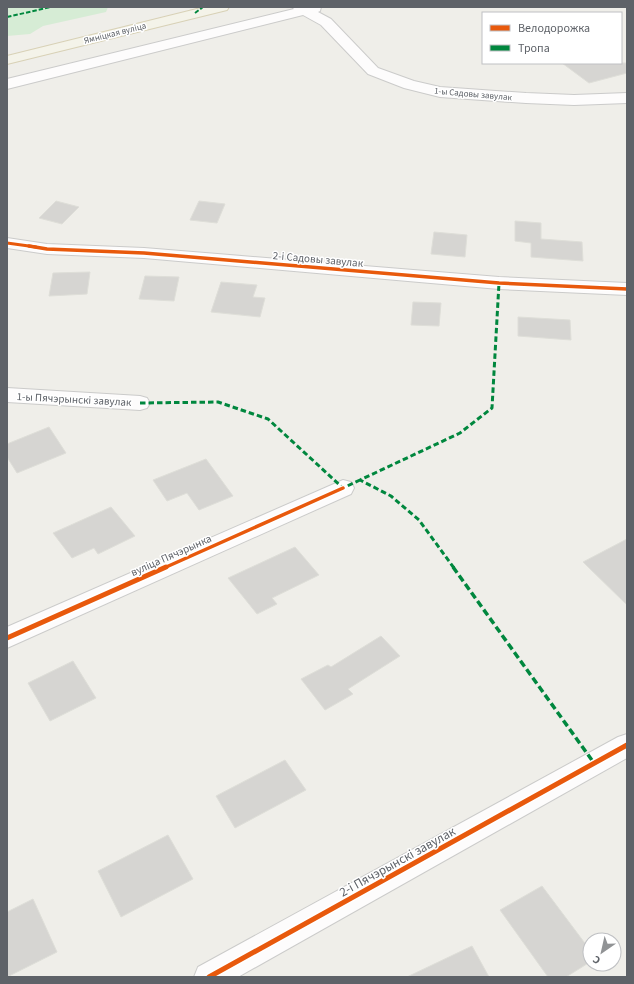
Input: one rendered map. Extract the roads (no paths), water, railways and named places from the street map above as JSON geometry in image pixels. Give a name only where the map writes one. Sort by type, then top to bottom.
[{"type":"main road","name":"Ямніцкая вуліца","points":[[7,60],[222,7]]},
{"type":"street","points":[[7,84],[302,9],[320,7]]},
{"type":"street","name":"1-ы Садовы завулак","points":[[302,9],[326,22],[373,71],[416,87],[440,92],[551,99],[597,100],[627,98]]},
{"type":"street","name":"2-і Садовы завулак","points":[[7,243],[47,249],[144,253],[499,283],[627,289]]},
{"type":"street","name":"1-ы Пячэрынскі завулак","points":[[7,395],[140,403]]},
{"type":"street","name":"вуліца Пячэрынка","points":[[7,638],[343,488]]},
{"type":"street","name":"2-і Пячэрынскі завулак","points":[[209,977],[627,745]]}]
